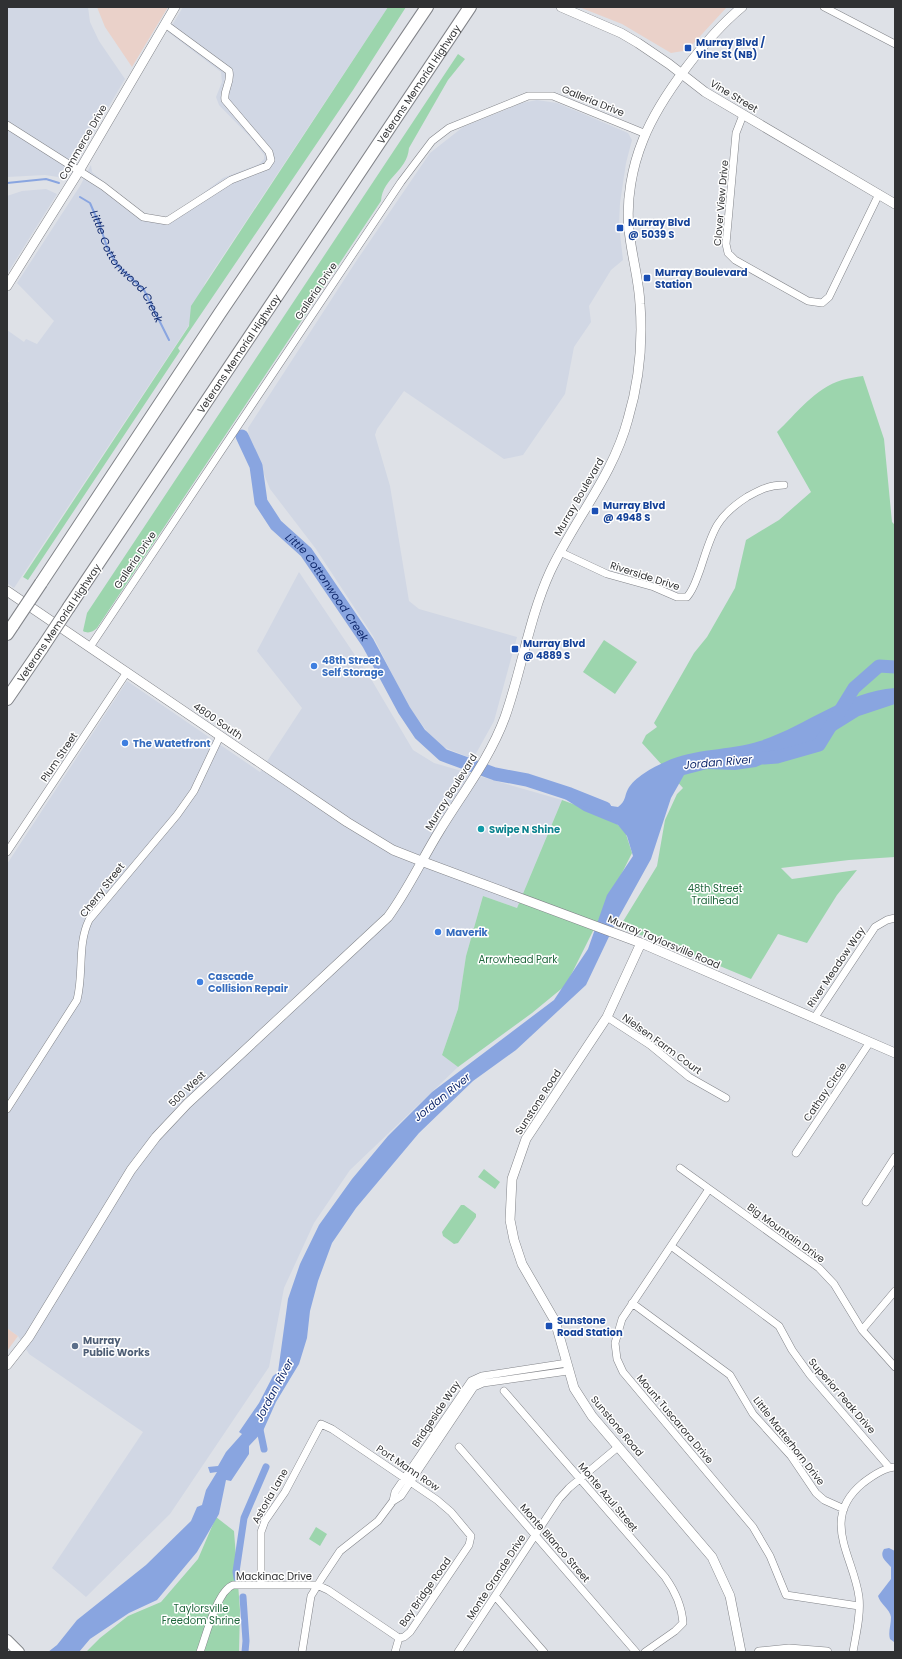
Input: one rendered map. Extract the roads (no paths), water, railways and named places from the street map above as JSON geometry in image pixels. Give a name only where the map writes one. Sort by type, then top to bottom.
[{"type":"highway","points":[[10,629],[220,313],[427,7]]},
{"type":"highway","name":"Veterans Memorial Highway","points":[[7,699],[470,7]]},
{"type":"main road","points":[[7,1640],[19,1652]]},
{"type":"street","name":"Commerce Drive","points":[[7,286],[79,171],[175,7]]},
{"type":"street","name":"Vine Street","points":[[561,7],[626,36],[682,74],[705,92],[895,204]]},
{"type":"street","name":"Murray Boulevard","points":[[421,862],[498,735],[505,717],[530,628],[549,575],[560,552],[612,464],[624,432],[634,394],[641,340],[640,303],[629,228],[629,207],[635,163],[646,134],[682,74],[716,32],[742,7]]},
{"type":"street","points":[[824,7],[895,44]]},
{"type":"street","points":[[7,125],[103,186],[143,218],[167,221],[231,180],[267,166],[270,160],[269,152],[225,100],[224,96],[230,81],[229,71],[165,24]]},
{"type":"street","name":"Galleria Drive","points":[[90,647],[397,188],[432,141],[456,125],[528,96],[541,95],[553,96],[646,134]]},
{"type":"street","name":"Clover View Drive","points":[[743,115],[736,133],[726,244],[728,253],[736,260],[808,301],[822,303],[829,297],[879,194]]},
{"type":"street","name":"Riverside Drive","points":[[560,552],[607,574],[654,588],[676,597],[687,597],[694,586],[715,527],[721,518],[732,507],[763,487],[784,486]]},
{"type":"street","name":"4800 South","points":[[7,591],[351,825],[394,850],[421,862]]},
{"type":"street","name":"Plum Street","points":[[7,852],[127,672]]},
{"type":"street","name":"Cherry Street","points":[[7,1109],[77,1000],[81,985],[81,947],[83,935],[89,920],[177,815],[194,791],[220,736]]},
{"type":"street","name":"Murray Taylorsville Road","points":[[421,862],[641,943],[815,1017],[895,1053]]},
{"type":"street","name":"500 West","points":[[8,1363],[29,1337],[125,1180],[156,1137],[187,1104],[388,918],[406,891],[421,862]]},
{"type":"street","name":"River Meadow Way","points":[[815,1017],[875,927],[887,920],[895,918]]},
{"type":"street","name":"Sunstone Road","points":[[641,943],[607,1017],[526,1139],[512,1179],[510,1216],[516,1247],[522,1264],[555,1321],[574,1388],[584,1405],[704,1546],[718,1567],[732,1604],[741,1652]]},
{"type":"street","name":"Nielsen Farm Court","points":[[607,1017],[654,1048],[689,1077],[726,1098]]},
{"type":"street","name":"Cathay Circle","points":[[796,1153],[870,1042]]},
{"type":"street","points":[[866,1202],[895,1157]]},
{"type":"street","name":"Big Mountain Drive","points":[[680,1168],[819,1268],[838,1290],[862,1330],[895,1367]]},
{"type":"street","name":"Mount Tuscarora Drive","points":[[709,1189],[632,1303],[619,1326],[615,1343],[617,1359],[623,1372],[753,1526],[770,1556],[786,1595],[859,1606]]},
{"type":"street","name":"Superior Peak Drive","points":[[671,1246],[779,1326],[792,1350],[810,1375],[892,1467]]},
{"type":"street","points":[[862,1330],[895,1291]]},
{"type":"street","name":"Little Matterhorn Drive","points":[[632,1303],[730,1375],[753,1414],[791,1456],[816,1493],[824,1500],[844,1510]]},
{"type":"street","name":"Bridgeside Way","points":[[302,1652],[311,1596],[317,1585],[340,1551],[381,1518],[393,1501],[401,1496],[407,1480],[470,1381],[482,1376],[567,1367]]},
{"type":"street","name":"Monte Azul Street","points":[[504,1391],[664,1577],[679,1603],[683,1623],[675,1631],[645,1652]]},
{"type":"street","name":"Port Mann Row","points":[[321,1424],[332,1429],[437,1500],[450,1511],[469,1533],[471,1540]]},
{"type":"street","name":"Astoria Lane","points":[[261,1584],[261,1532],[265,1521],[285,1492],[321,1424]]},
{"type":"street","name":"Monte Grande Drive","points":[[458,1652],[559,1499],[618,1446]]},
{"type":"street","name":"Monte Blanco Street","points":[[459,1447],[636,1652]]},
{"type":"street","points":[[853,1652],[859,1606],[858,1591],[842,1541],[844,1510],[854,1492],[861,1485],[892,1467]]},
{"type":"street","name":"Bay Bridge Road","points":[[395,1652],[399,1638],[404,1637],[410,1632],[471,1540]]},
{"type":"street","name":"Mackinac Drive","points":[[200,1652],[220,1598],[227,1589],[233,1585],[317,1585],[328,1590],[399,1638]]},
{"type":"street","points":[[495,1596],[544,1652]]},
{"type":"street","points":[[759,1652],[789,1649],[828,1652]]},
{"type":"water","points":[[895,688],[895,704],[859,716],[830,734],[756,767],[735,770],[707,769],[684,775],[671,798],[651,859],[615,924],[586,985],[516,1050],[473,1081],[419,1133],[356,1208],[332,1243],[318,1281],[310,1311],[307,1338],[299,1364],[276,1402],[263,1431],[249,1446],[249,1454],[231,1481],[226,1480],[219,1514],[197,1552],[157,1600],[129,1613],[90,1639],[79,1652],[48,1652],[57,1645],[77,1620],[146,1565],[191,1521],[197,1507],[202,1505],[206,1490],[217,1472],[210,1473],[208,1467],[218,1466],[226,1452],[242,1434],[239,1432],[259,1403],[273,1376],[278,1372],[288,1299],[300,1264],[319,1225],[352,1179],[388,1136],[432,1092],[554,1000],[588,949],[607,895],[633,856],[627,836],[618,825],[584,811],[565,799],[618,807],[622,803],[628,789],[639,777],[676,757],[736,747],[760,741],[777,735],[826,710],[859,696]]},
{"type":"water","points":[[889,1548],[895,1551],[894,1642],[889,1636],[890,1614],[878,1596],[891,1579],[891,1567],[884,1559],[882,1554],[884,1549]]},
{"type":"waterway","name":"Little Cottonwood Creek","points":[[7,183],[46,179],[59,183]]},
{"type":"waterway","name":"Little Cottonwood Creek","points":[[80,197],[90,203],[107,247],[117,265],[144,290],[169,340]]},
{"type":"waterway","name":"Little Cottonwood Creek","points":[[242,436],[256,466],[261,502],[276,525],[306,552],[317,568],[368,643],[404,710],[420,734],[443,755],[495,774],[527,780],[570,794],[605,808]]},
{"type":"waterway","name":"Jordan River","points":[[764,758],[777,757],[819,745],[854,688],[879,666],[895,667]]},
{"type":"waterway","points":[[259,1425],[264,1449]]},
{"type":"waterway","points":[[237,1578],[236,1572],[244,1518],[266,1467]]},
{"type":"waterway","points":[[243,1597],[246,1641],[245,1652]]},
{"type":"place","name":"Murray Blvd / Vine St (NB)","points":[[688,48]]},
{"type":"place","name":"Murray Blvd @ 5039 S","points":[[620,228]]},
{"type":"place","name":"Murray Boulevard Station","points":[[647,278]]},
{"type":"place","name":"Murray Blvd @ 4948 S","points":[[595,511]]},
{"type":"place","name":"Murray Blvd @ 4889 S","points":[[515,649]]},
{"type":"place","name":"48th Street Self Storage","points":[[314,666]]},
{"type":"place","name":"The Watetfront","points":[[125,743]]},
{"type":"place","name":"Swipe N Shine","points":[[481,829]]},
{"type":"place","name":"Maverik","points":[[438,932]]},
{"type":"place","name":"Cascade Collision Repair","points":[[200,982]]},
{"type":"place","name":"Sunstone Road Station","points":[[549,1326]]},
{"type":"place","name":"Murray Public Works","points":[[75,1346]]},
{"type":"park label","name":"48th Street Trailhead","points":[[715,894]]},
{"type":"park label","name":"Arrowhead Park","points":[[518,959]]},
{"type":"park label","name":"Taylorsville Freedom Shrine","points":[[201,1614]]}]
